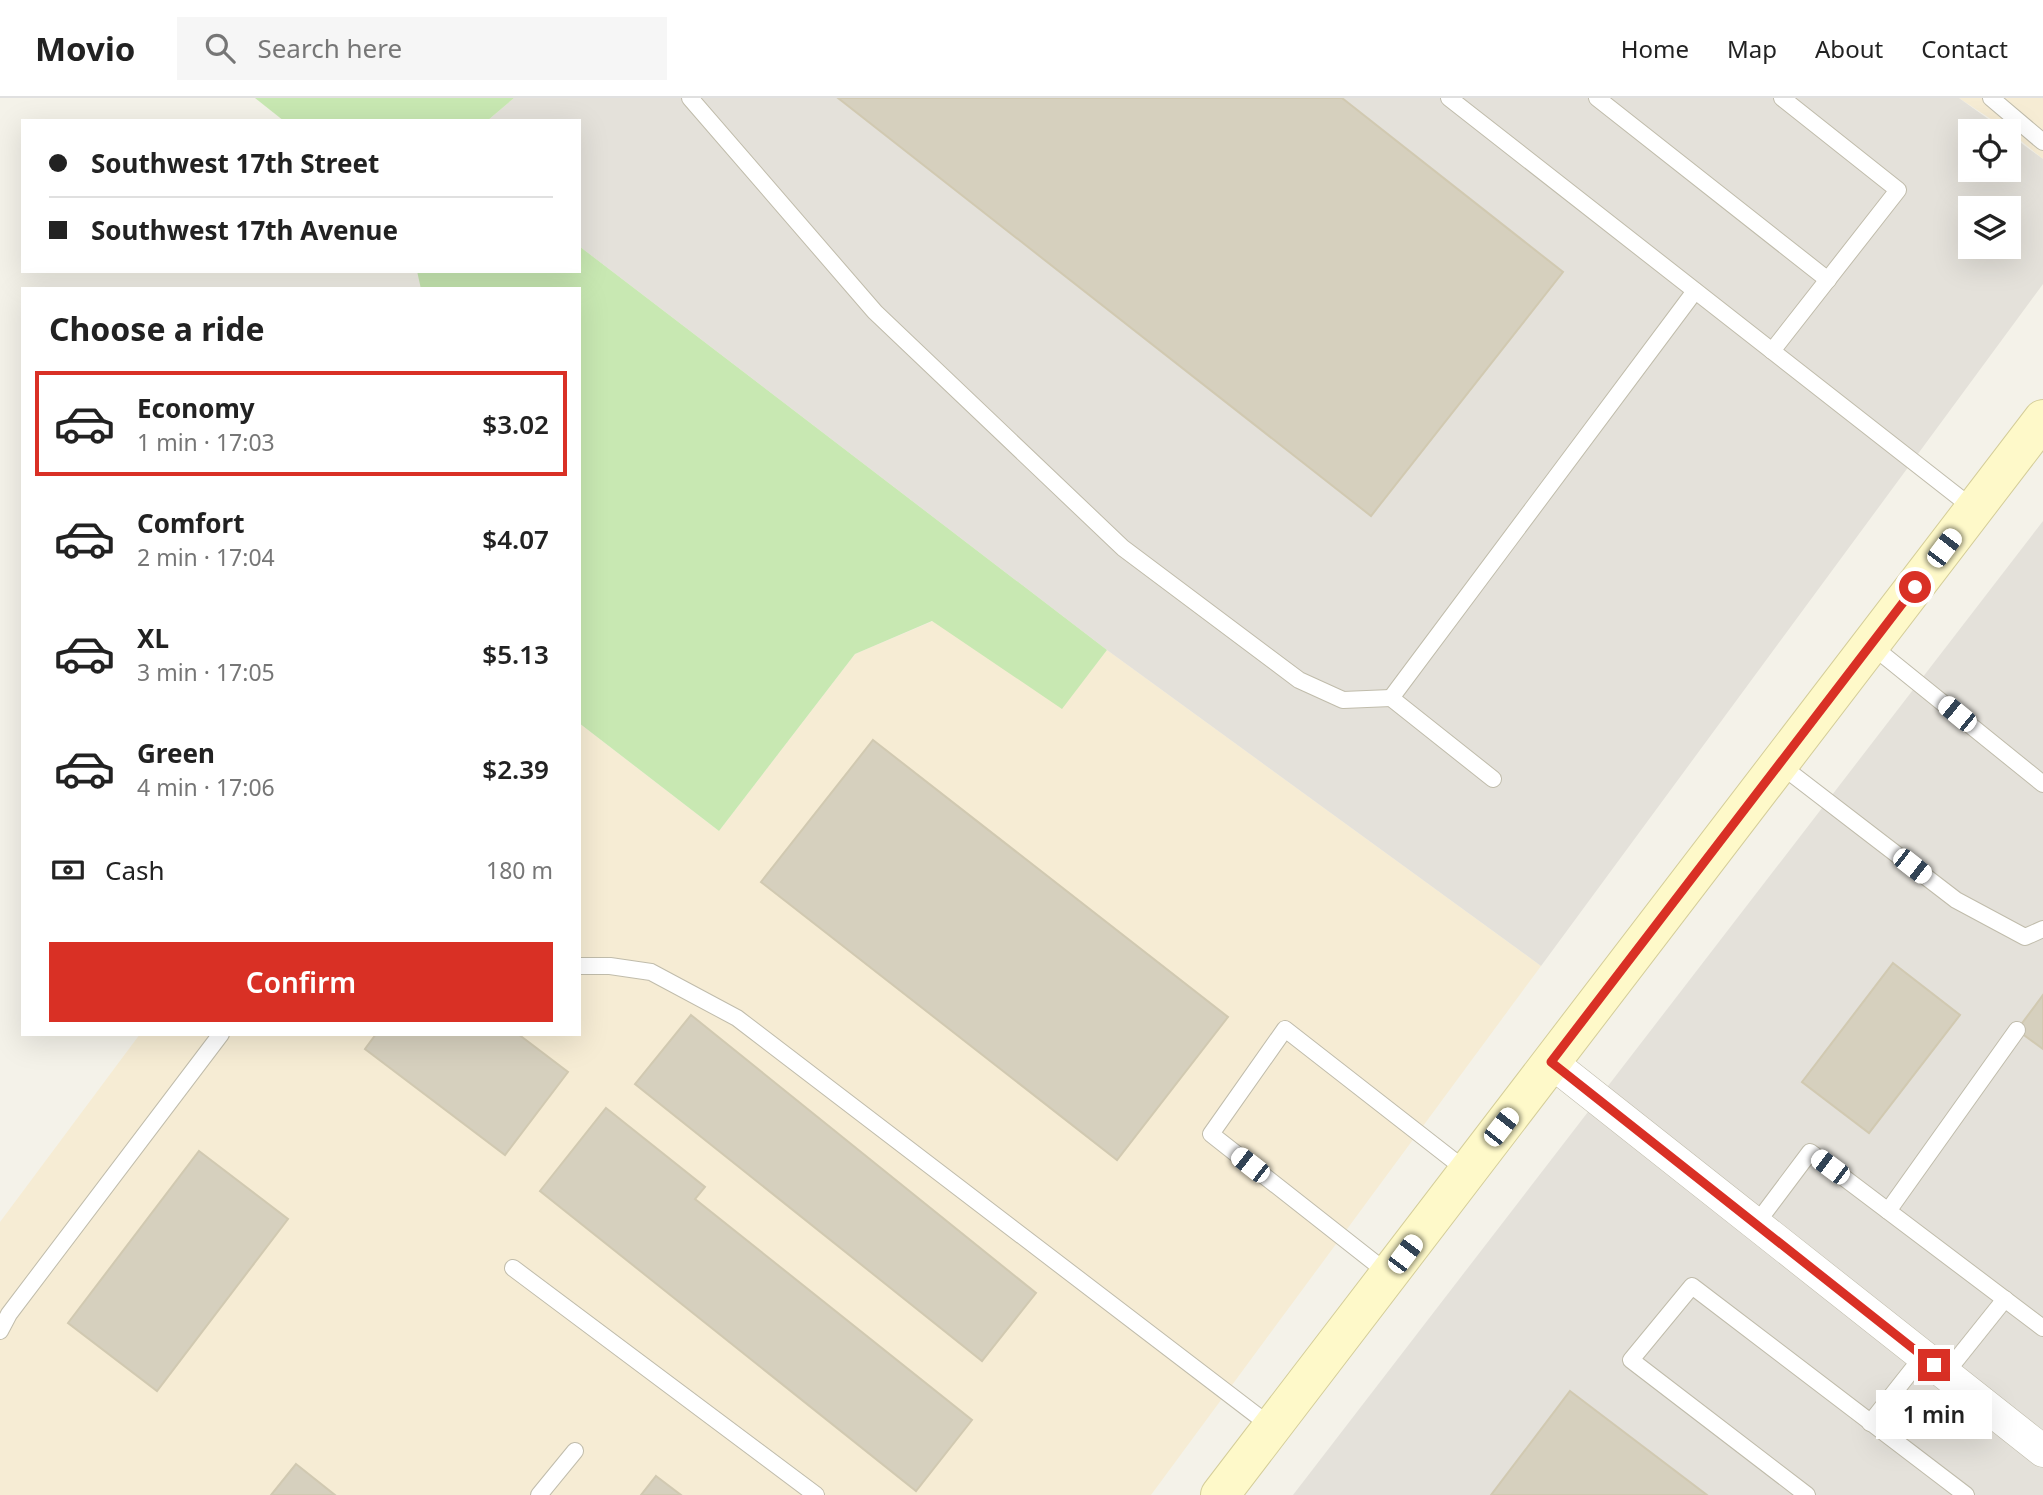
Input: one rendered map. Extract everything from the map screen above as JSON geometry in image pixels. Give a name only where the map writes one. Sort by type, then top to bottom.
[{"type":"main road","points":[[1220,1495],[2043,419]]},
{"type":"street","points":[[1551,1062],[2043,1451]]},
{"type":"lane","points":[[690,98],[875,312],[1124,548],[1299,680],[1343,700],[1391,698],[1493,779]]},
{"type":"lane","points":[[1449,98],[1974,509]]},
{"type":"lane","points":[[1597,98],[1828,280]]},
{"type":"lane","points":[[1772,351],[1898,190],[1782,98]]},
{"type":"lane","points":[[1992,98],[2043,142]]},
{"type":"lane","points":[[1391,698],[1695,291]]},
{"type":"lane","points":[[1871,645],[2043,784]]},
{"type":"lane","points":[[1779,764],[1956,900],[2025,937],[2043,929]]},
{"type":"lane","points":[[581,966],[610,966],[651,972],[737,1018],[1272,1427]]},
{"type":"lane","points":[[1389,1274],[1211,1134],[1285,1029],[1468,1171]]},
{"type":"lane","points":[[1888,1211],[2017,1030]]},
{"type":"lane","points":[[0,1331],[9,1314],[219,1036]]},
{"type":"lane","points":[[1756,1224],[1810,1152],[2043,1328]]},
{"type":"lane","points":[[513,1268],[816,1495]]},
{"type":"lane","points":[[1807,1495],[1631,1360],[1692,1286],[1966,1495]]},
{"type":"lane","points":[[1870,1423],[2005,1299]]},
{"type":"lane","points":[[539,1495],[575,1451]]},
{"type":"shaded area","points":[[514,98],[1959,98],[1988,119],[1958,119],[1958,182],[2021,182],[2021,143],[2043,159],[2043,284],[1541,966],[1107,650],[581,248],[581,119],[489,119]]},
{"type":"shaded area","points":[[1959,98],[2043,98],[2043,159],[2021,141],[2021,119],[1991,119]]},
{"type":"shaded area","points":[[2043,521],[2043,1495],[1293,1495]]},
{"type":"shaded area","points":[[933,621],[1062,708],[1107,650],[1541,966],[1151,1495],[0,1495],[0,1222],[139,1036],[581,1036],[581,725],[719,831],[855,654]]},
{"type":"green space","points":[[255,98],[514,98],[489,119],[281,119]]},
{"type":"green space","points":[[581,248],[1107,650],[1062,709],[932,621],[855,654],[719,831],[581,725],[581,287],[421,287],[417,273],[581,273]]},
{"type":"building","points":[[838,98],[1342,98],[1563,272],[1371,516]]},
{"type":"building","points":[[873,740],[1228,1017],[1117,1160],[761,882]]},
{"type":"building","points":[[1893,963],[1960,1015],[1869,1133],[1802,1082]]},
{"type":"building","points":[[2043,995],[2043,1049],[2017,1030]]},
{"type":"building","points":[[691,1015],[1036,1293],[982,1361],[635,1084]]},
{"type":"building","points":[[375,1036],[521,1036],[568,1072],[505,1155],[365,1049]]},
{"type":"building","points":[[606,1108],[705,1187],[695,1199],[972,1420],[916,1491],[540,1191]]},
{"type":"building","points":[[199,1151],[288,1219],[157,1391],[68,1323]]},
{"type":"building","points":[[1570,1391],[1707,1495],[1491,1495]]},
{"type":"building","points":[[296,1464],[335,1495],[271,1495]]},
{"type":"building","points":[[656,1476],[681,1495],[641,1495]]},
{"type":"route","points":[[1915,587],[1551,1062],[1934,1365]]}]
